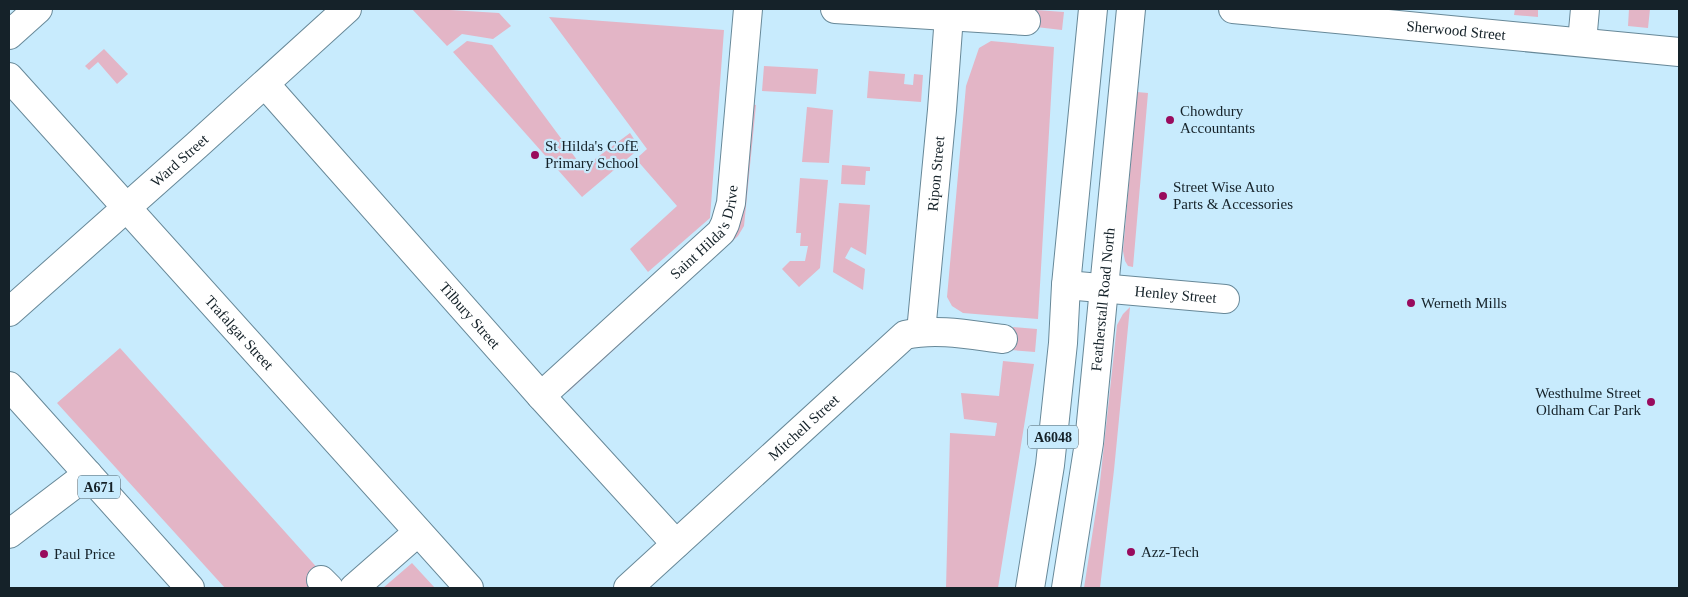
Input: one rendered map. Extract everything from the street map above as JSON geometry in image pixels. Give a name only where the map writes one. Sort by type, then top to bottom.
[{"type":"street","points":[[9,35],[38,9]]},
{"type":"street","name":"Ward Street","points":[[9,312],[348,9]]},
{"type":"street","name":"Saint Hilda's Drive","points":[[541,396],[721,232],[731,203],[748,9]]},
{"type":"street","points":[[835,9],[1026,21]]},
{"type":"street","name":"A6048","points":[[1030,588],[1050,465],[1093,9]]},
{"type":"street","name":"Featherstall Road North","points":[[1066,588],[1089,443],[1132,9]]},
{"type":"street","name":"Sherwood Street","points":[[1233,9],[1356,15],[1679,52]]},
{"type":"street","points":[[1582,42],[1585,9]]},
{"type":"street","name":"Ripon Street","points":[[921,332],[949,16]]},
{"type":"street","name":"Trafalgar Street","points":[[9,77],[469,588]]},
{"type":"street","name":"Tilbury Street","points":[[265,84],[541,396],[676,544]]},
{"type":"street","name":"Henley Street","points":[[1066,286],[1225,299]]},
{"type":"street","name":"Mitchell Street","points":[[628,588],[905,335],[934,331],[1003,339]]},
{"type":"street","name":"A671","points":[[9,386],[190,588]]},
{"type":"street","points":[[9,534],[88,474]]},
{"type":"street","points":[[354,588],[418,532]]},
{"type":"shaded area","points":[[412,9],[499,13],[511,26],[493,39],[462,34],[447,46]]},
{"type":"shaded area","points":[[1515,9],[1538,9],[1538,17],[1514,15]]},
{"type":"shaded area","points":[[1629,9],[1650,9],[1648,28],[1628,26]]},
{"type":"shaded area","points":[[1036,10],[1064,12],[1062,30],[1036,27]]},
{"type":"shaded area","points":[[549,17],[724,30],[710,218],[648,272],[630,249],[677,206],[636,159],[647,149]]},
{"type":"shaded area","points":[[467,41],[492,45],[583,168],[630,133],[640,148],[582,197],[453,52]]},
{"type":"shaded area","points":[[991,41],[1054,47],[1038,319],[963,313],[952,306],[947,297],[966,86],[979,48]]},
{"type":"shaded area","points":[[104,49],[128,74],[117,84],[98,62],[89,70],[85,66]]},
{"type":"shaded area","points":[[764,66],[818,69],[816,94],[762,91]]},
{"type":"shaded area","points":[[869,71],[905,74],[904,84],[913,85],[914,74],[923,75],[921,102],[867,98]]},
{"type":"shaded area","points":[[1137,92],[1148,93],[1133,267],[1128,266],[1123,251]]},
{"type":"shaded area","points":[[751,104],[756,105],[744,226],[738,236],[568,392],[565,388],[733,234]]},
{"type":"shaded area","points":[[807,107],[833,110],[829,163],[802,162]]},
{"type":"shaded area","points":[[842,165],[870,167],[870,171],[866,171],[865,185],[841,184]]},
{"type":"shaded area","points":[[800,178],[828,180],[820,268],[799,287],[782,269],[790,261],[805,261],[808,246],[800,246],[801,233],[796,233]]},
{"type":"shaded area","points":[[839,203],[870,205],[866,255],[851,247],[845,258],[865,269],[863,290],[833,272]]},
{"type":"shaded area","points":[[1130,307],[1100,588],[1084,588],[1099,491],[1117,325],[1123,314]]},
{"type":"shaded area","points":[[1013,327],[1037,329],[1035,352],[1011,350]]},
{"type":"shaded area","points":[[120,348],[321,572],[312,588],[225,588],[57,403]]},
{"type":"shaded area","points":[[1003,361],[1034,364],[998,588],[946,588],[950,433],[995,436],[997,423],[964,419],[961,393],[999,396]]},
{"type":"shaded area","points":[[412,563],[435,588],[383,588]]},
{"type":"place","name":"Chowdury Accountants","points":[[1170,120]]},
{"type":"place","name":"St Hilda's CofE Primary School","points":[[535,155]]},
{"type":"place","name":"Street Wise Auto Parts & Accessories","points":[[1163,196]]},
{"type":"place","name":"Werneth Mills","points":[[1411,303]]},
{"type":"place","name":"Westhulme Street Oldham Car Park","points":[[1651,402]]},
{"type":"place","name":"Azz-Tech","points":[[1131,552]]},
{"type":"place","name":"Paul Price","points":[[44,554]]}]
